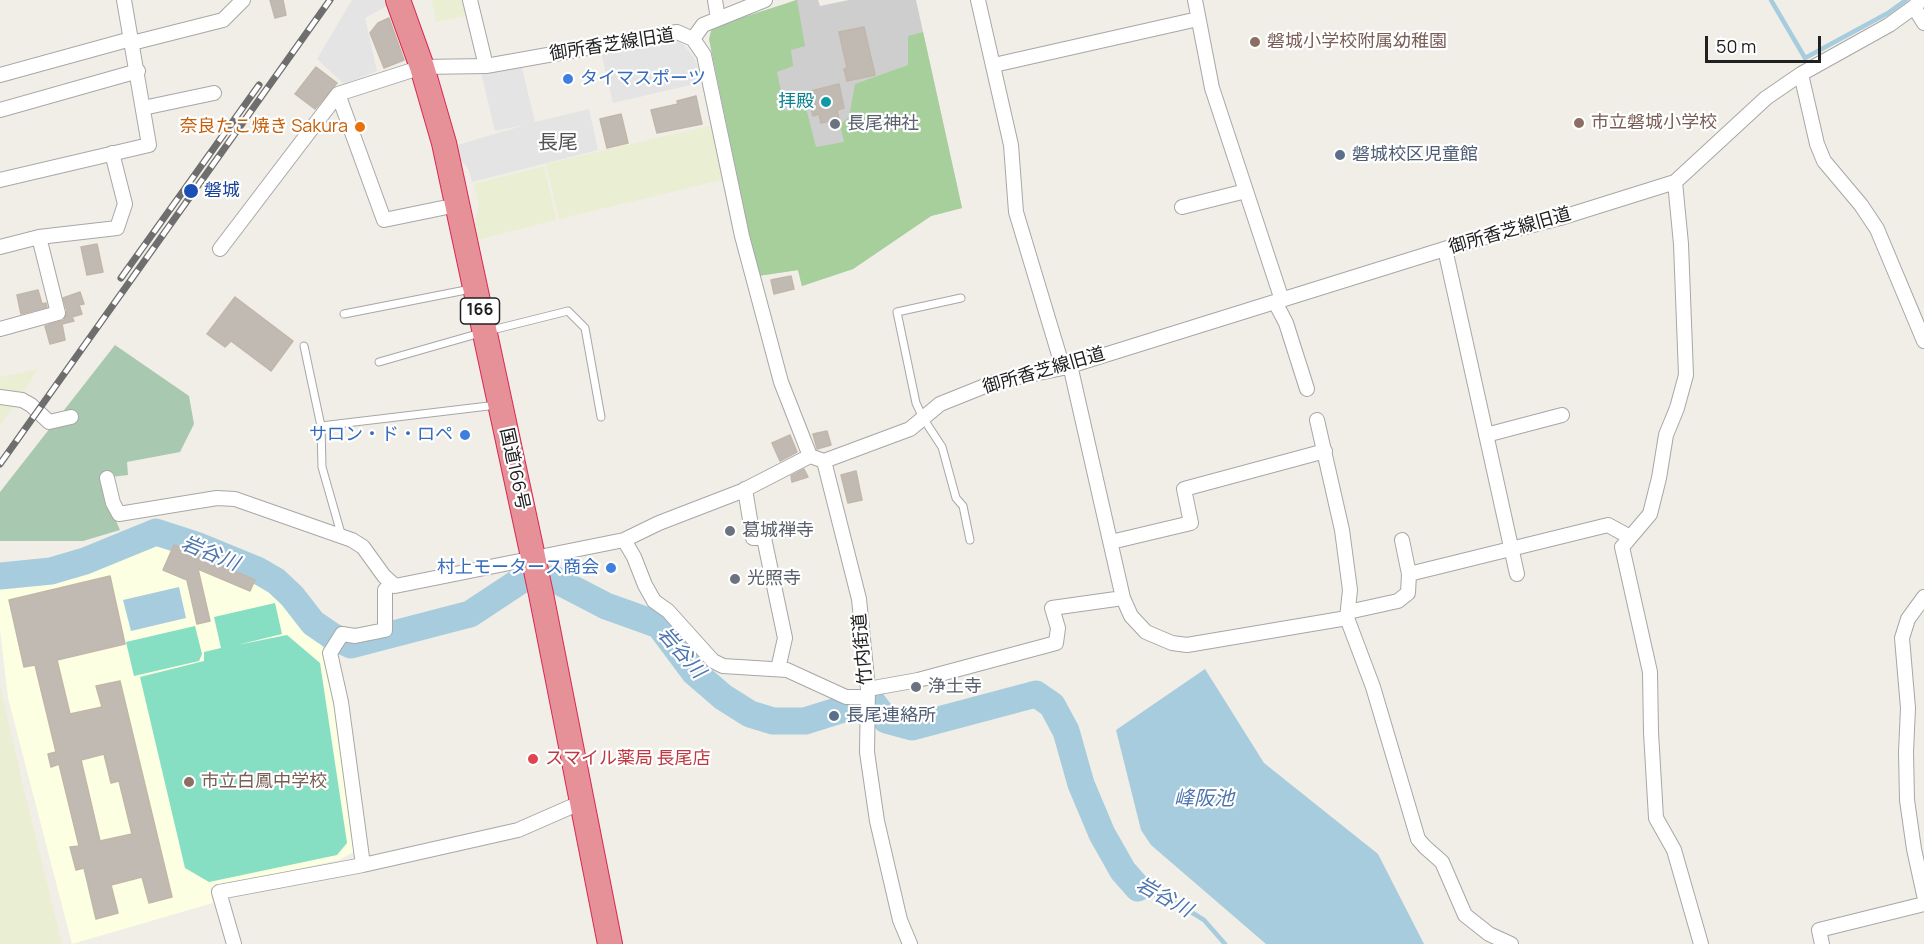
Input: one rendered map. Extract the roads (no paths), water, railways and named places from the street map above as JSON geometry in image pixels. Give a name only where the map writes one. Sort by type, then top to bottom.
[{"type":"highway","name":"国道166号","points":[[398,0],[422,67],[444,143],[541,594],[610,944]]},
{"type":"street","points":[[0,180],[149,145],[124,0]]},
{"type":"street","points":[[0,75],[224,20],[243,0]]},
{"type":"street","points":[[470,0],[486,66]]},
{"type":"street","points":[[715,0],[718,18]]},
{"type":"street","points":[[693,39],[703,25],[765,0]]},
{"type":"street","points":[[978,0],[1011,145],[1016,212],[1067,366],[1123,598],[1131,616],[1146,632],[1172,643],[1186,645],[1347,615],[1398,601],[1408,593],[1409,574],[1402,540]]},
{"type":"street","points":[[1195,0],[1212,88],[1307,388]]},
{"type":"street","points":[[1918,4],[1924,23]]},
{"type":"street","name":"御所香芝線旧道","points":[[824,461],[910,429],[940,404],[995,382],[1067,366],[1445,249],[1560,218],[1675,182],[1766,98],[1801,74],[1889,24],[1918,4]]},
{"type":"street","points":[[994,65],[1198,19]]},
{"type":"street","name":"御所香芝線旧道","points":[[338,94],[422,67],[486,66],[677,32],[693,39],[704,55],[742,236],[767,334],[781,382],[810,456]]},
{"type":"street","points":[[0,110],[138,71]]},
{"type":"street","points":[[1801,74],[1817,144],[1824,161],[1862,205],[1876,229],[1924,341]]},
{"type":"street","points":[[143,108],[214,93]]},
{"type":"street","points":[[338,94],[384,220],[457,205]]},
{"type":"street","points":[[220,249],[338,94]]},
{"type":"street","points":[[0,246],[39,237],[117,228],[125,204],[112,153]]},
{"type":"street","points":[[1675,182],[1681,244],[1686,375],[1677,408],[1666,435],[1650,514],[1622,547],[1650,672],[1656,818],[1674,850],[1701,944]]},
{"type":"street","points":[[1182,207],[1246,191]]},
{"type":"street","points":[[0,328],[58,314],[39,237]]},
{"type":"street","points":[[1445,249],[1517,574]]},
{"type":"street","points":[[0,397],[21,400],[31,405],[49,422],[71,417]]},
{"type":"street","points":[[1486,435],[1562,415]]},
{"type":"street","points":[[1317,420],[1342,530],[1350,590],[1347,615],[1373,687],[1419,839],[1442,862],[1465,915],[1489,934],[1511,944]]},
{"type":"street","points":[[1111,542],[1191,523],[1184,489],[1325,451]]},
{"type":"street","points":[[107,478],[113,503],[119,514],[217,498],[235,499],[342,537],[363,547],[395,586],[624,540],[659,523],[745,489],[810,456],[824,461]]},
{"type":"street","name":"竹内街道","points":[[824,461],[859,599],[868,699],[867,752],[877,820],[900,920],[909,944]]},
{"type":"street","points":[[745,489],[753,538],[764,538],[785,638],[778,669]]},
{"type":"street","points":[[1409,574],[1608,525],[1630,537]]},
{"type":"street","points":[[624,540],[654,601],[668,611],[713,661],[723,666],[787,670],[846,697],[868,699],[918,680],[1056,643],[1058,628],[1052,608],[1123,598]]},
{"type":"street","points":[[363,865],[341,702],[330,653],[342,634],[355,636],[385,630],[385,590],[391,583]]},
{"type":"street","points":[[1924,597],[1908,619],[1902,638],[1908,708],[1907,800],[1924,895]]},
{"type":"street","points":[[234,944],[219,892],[363,865],[518,831],[582,802]]},
{"type":"street","points":[[1822,944],[1819,930],[1924,904]]},
{"type":"lane","points":[[344,314],[475,288]]},
{"type":"lane","points":[[961,298],[897,312],[916,404],[942,447],[956,498],[963,506],[970,540]]},
{"type":"lane","points":[[379,362],[484,332],[568,312],[585,328],[601,417]]},
{"type":"lane","points":[[304,346],[321,426],[322,467],[342,537]]},
{"type":"lane","points":[[321,426],[499,404]]},
{"type":"water","points":[[179,587],[186,618],[131,631],[123,600]]},
{"type":"water","name":"峰阪池","points":[[1205,669],[1264,763],[1378,854],[1424,944],[1266,944],[1151,845],[1141,830],[1116,730]]},
{"type":"waterway","points":[[1771,0],[1805,58],[1888,13],[1906,0]]},
{"type":"waterway","name":"岩谷川","points":[[0,576],[51,571],[85,561],[156,532],[196,545],[257,570],[276,581],[292,596],[313,623],[351,645],[470,614],[523,579],[554,579],[606,606],[659,625],[694,672],[723,697],[750,714],[773,721],[805,721],[856,705],[873,703],[886,720],[912,727],[1036,694],[1052,705],[1066,731],[1081,784],[1102,834],[1123,871],[1138,888]]},
{"type":"waterway","name":"岩谷川","points":[[1138,888],[1178,904],[1204,920],[1225,944]]},
{"type":"railway","points":[[0,464],[330,0]]},
{"type":"railway","points":[[121,278],[259,85]]},
{"type":"place","name":"磐城小学校附属幼稚園","points":[[1255,42]]},
{"type":"place","name":"タイマスポーツ","points":[[568,79]]},
{"type":"place","name":"拝殿","points":[[826,102]]},
{"type":"place","name":"市立磐城小学校","points":[[1579,123]]},
{"type":"place","name":"長尾神社","points":[[835,124]]},
{"type":"place","name":"奈良たこ焼き Sakura","points":[[360,127]]},
{"type":"place","name":"磐城校区児童館","points":[[1340,155]]},
{"type":"place","name":"磐城","points":[[191,191]]},
{"type":"place","name":"サロン・ド・ロペ","points":[[465,435]]},
{"type":"place","name":"葛城禅寺","points":[[730,531]]},
{"type":"place","name":"村上モータース商会","points":[[611,568]]},
{"type":"place","name":"光照寺","points":[[735,579]]},
{"type":"place","name":"浄土寺","points":[[916,687]]},
{"type":"place","name":"長尾連絡所","points":[[834,716]]},
{"type":"place","name":"スマイル薬局 長尾店","points":[[533,759]]},
{"type":"place","name":"市立白鳳中学校","points":[[189,782]]},
{"type":"district","name":"長尾","points":[[558,143]]}]
